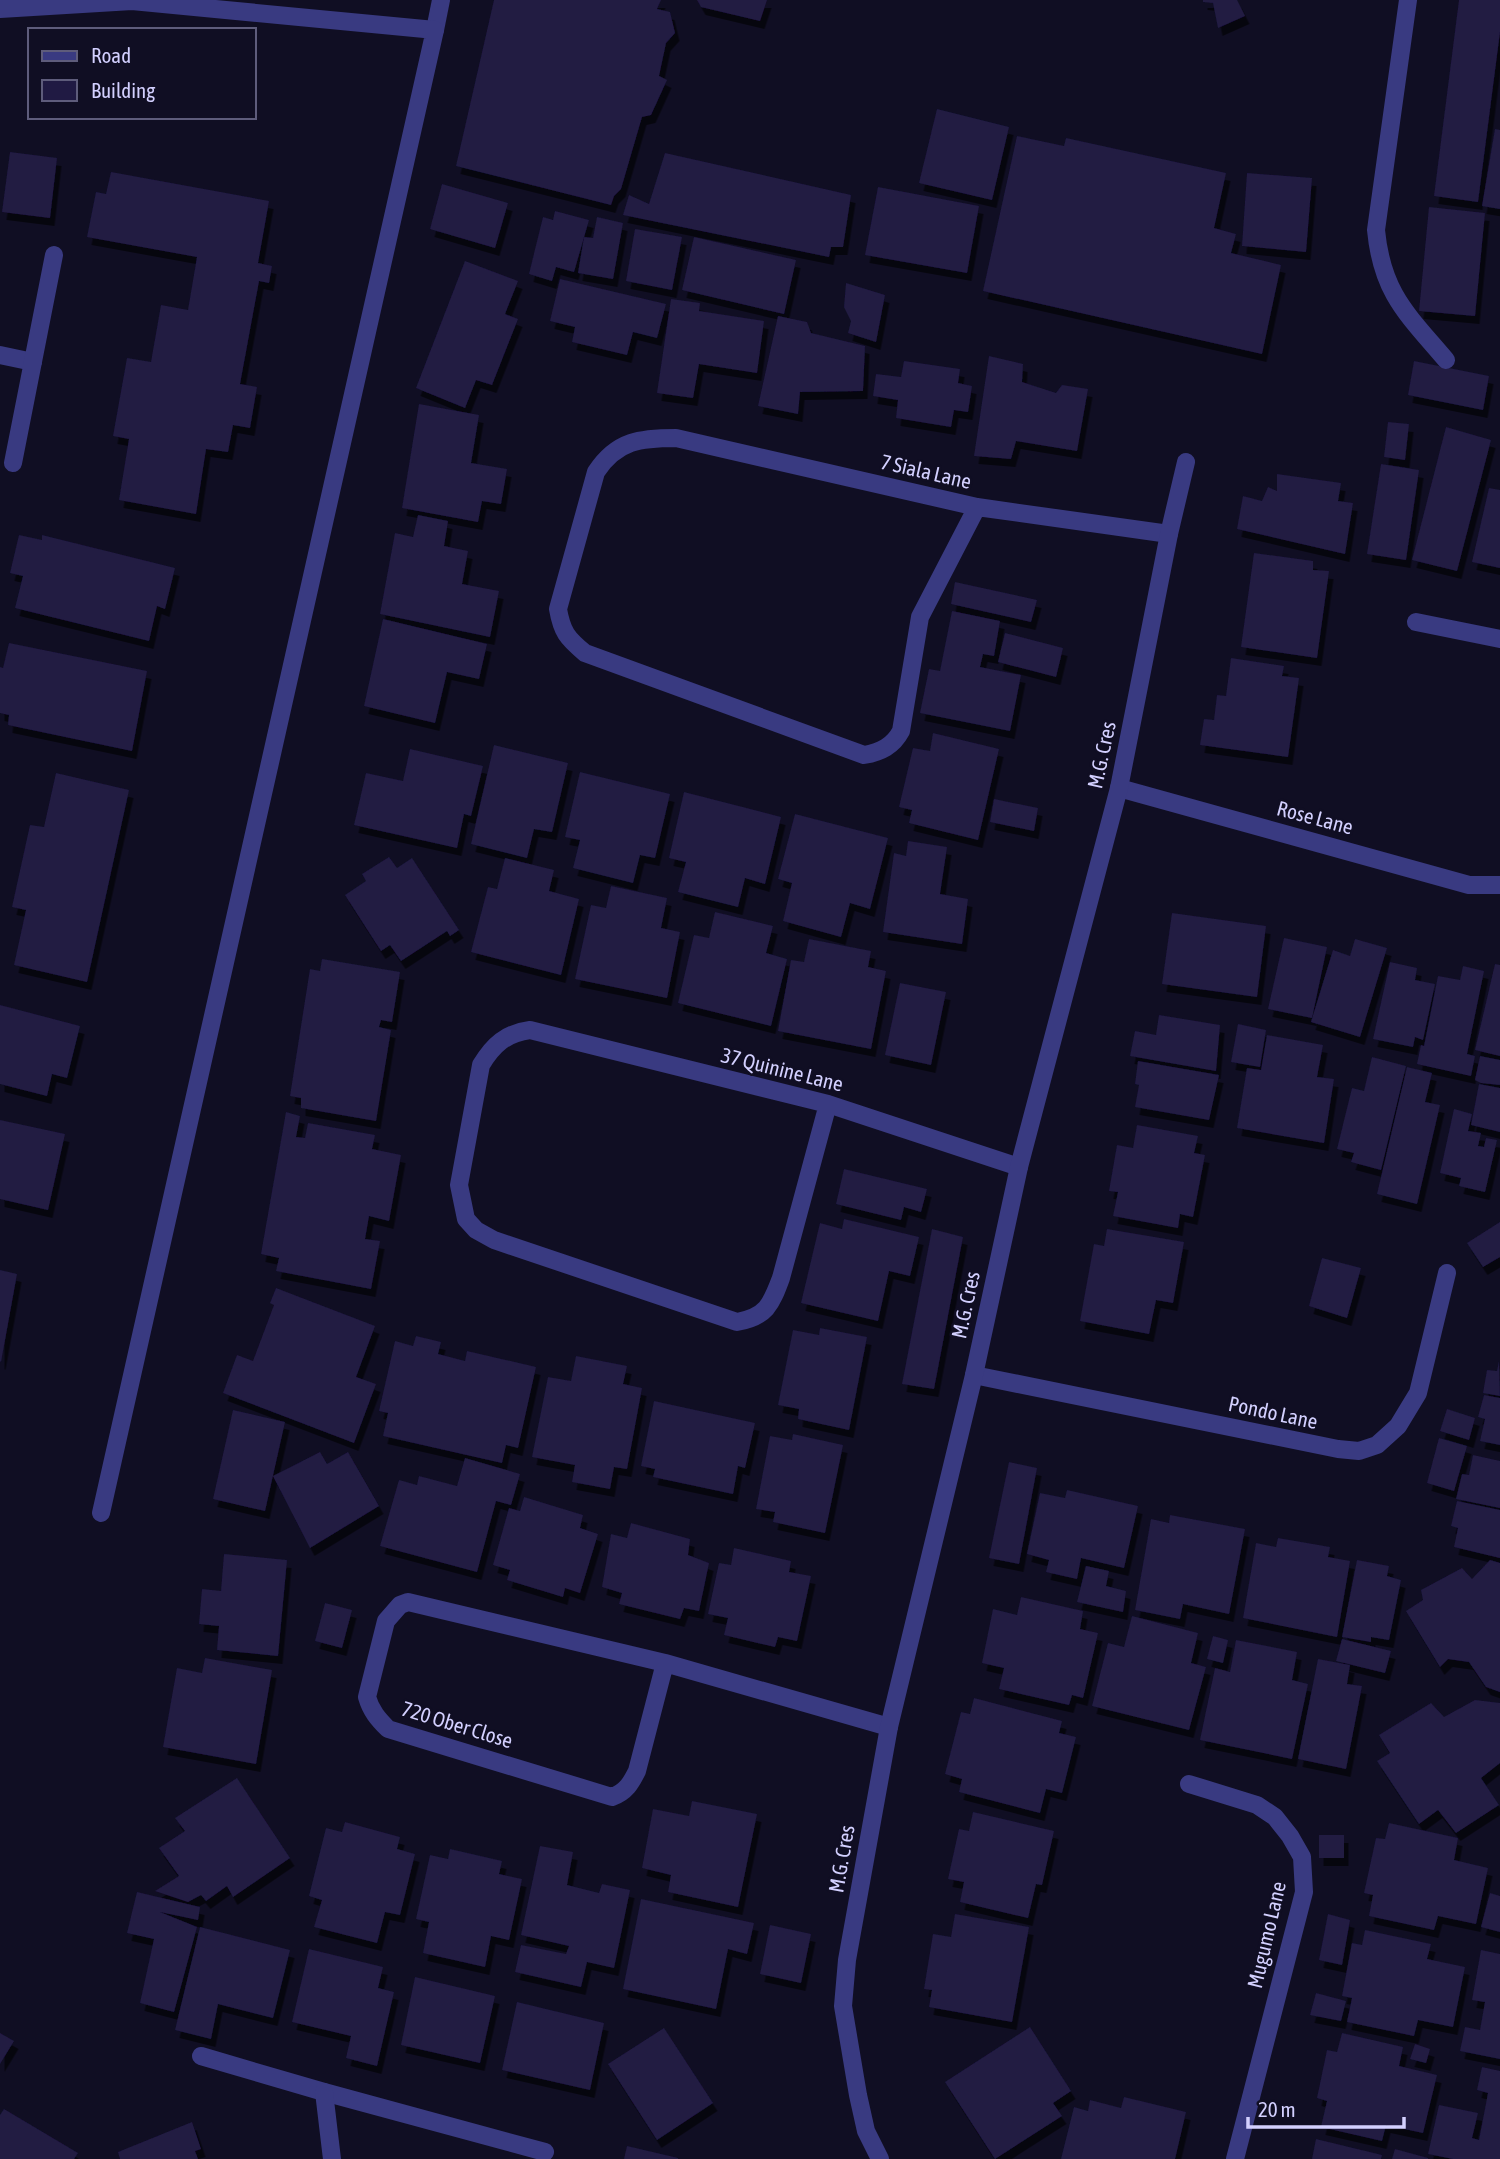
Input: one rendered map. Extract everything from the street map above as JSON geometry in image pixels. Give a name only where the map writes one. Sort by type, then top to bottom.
[{"type":"street","points":[[101,1513],[441,0]]},
{"type":"street","points":[[1408,0],[1376,230],[1378,256],[1390,288],[1402,309],[1446,360]]},
{"type":"street","points":[[0,9],[132,1],[435,30]]},
{"type":"street","points":[[13,463],[54,255]]},
{"type":"street","points":[[0,355],[33,362]]},
{"type":"street","name":"7 Siala Lane","points":[[977,507],[920,617],[901,731],[897,740],[878,753],[864,755],[585,653],[568,639],[561,625],[558,609],[596,472],[605,459],[619,448],[631,442],[651,438],[676,438],[977,507],[1169,534]]},
{"type":"street","name":"M.G. Cres","points":[[880,2159],[866,2131],[844,2006],[848,1960],[889,1727],[974,1375],[1019,1167],[1119,788],[1169,534],[1186,462]]},
{"type":"street","points":[[1416,622],[1500,639]]},
{"type":"street","name":"Rose Lane","points":[[1119,788],[1469,885],[1500,885]]},
{"type":"street","name":"37 Quinine Lane","points":[[828,1104],[781,1278],[773,1299],[762,1314],[752,1319],[737,1322],[494,1240],[476,1230],[466,1219],[459,1185],[481,1065],[490,1050],[503,1039],[516,1032],[530,1030],[828,1104],[1019,1167]]},
{"type":"street","name":"Pondo Lane","points":[[974,1375],[1338,1449],[1359,1451],[1377,1445],[1398,1426],[1418,1393],[1447,1273]]},
{"type":"street","name":"720 Ober Close","points":[[408,1601],[665,1663],[637,1771],[630,1785],[612,1797],[388,1729],[370,1707],[368,1697],[386,1621],[400,1605],[408,1601]]},
{"type":"street","points":[[665,1663],[889,1727]]},
{"type":"street","name":"Mugumo Lane","points":[[1189,1784],[1256,1805],[1275,1817],[1302,1857],[1304,1892],[1235,2159]]},
{"type":"street","points":[[201,2056],[545,2152]]},
{"type":"street","points":[[324,2092],[332,2159]]},
{"type":"building","points":[[494,0],[661,0],[657,9],[670,12],[675,33],[666,43],[659,76],[667,80],[651,115],[642,117],[621,189],[614,196],[611,205],[456,166]]},
{"type":"building","points":[[697,0],[767,0],[760,21],[701,7]]},
{"type":"building","points":[[1203,0],[1237,0],[1245,16],[1218,28],[1213,3]]},
{"type":"building","points":[[1459,0],[1500,0],[1500,32],[1478,202],[1434,196]]},
{"type":"building","points":[[937,109],[1009,127],[992,200],[919,183]]},
{"type":"building","points":[[1495,129],[1500,130],[1500,209],[1482,206]]},
{"type":"building","points":[[1017,136],[1064,146],[1066,138],[1226,173],[1214,228],[1236,234],[1231,253],[1281,265],[1262,354],[983,291]]},
{"type":"building","points":[[10,152],[57,158],[50,218],[2,212]]},
{"type":"building","points":[[665,153],[851,195],[843,247],[831,247],[829,257],[623,215],[629,195],[649,204]]},
{"type":"building","points":[[111,172],[269,201],[258,263],[272,266],[269,283],[259,281],[240,384],[257,387],[250,428],[233,425],[228,452],[206,449],[196,514],[119,500],[129,439],[113,436],[127,358],[151,362],[161,305],[188,310],[197,257],[87,237],[96,192],[106,194]]},
{"type":"building","points":[[1247,173],[1312,178],[1306,252],[1242,246]]},
{"type":"building","points":[[442,184],[508,203],[495,248],[430,229]]},
{"type":"building","points":[[878,187],[979,206],[967,273],[865,255]]},
{"type":"building","points":[[1429,207],[1485,213],[1475,316],[1419,311]]},
{"type":"building","points":[[555,211],[589,220],[574,272],[556,267],[552,281],[529,274],[543,217],[553,220]]},
{"type":"building","points":[[597,217],[623,223],[613,279],[578,273],[584,237],[593,238]]},
{"type":"building","points":[[635,229],[682,237],[672,290],[626,281]]},
{"type":"building","points":[[694,237],[796,260],[784,314],[682,290]]},
{"type":"building","points":[[465,261],[518,281],[505,314],[518,319],[492,385],[476,380],[465,408],[416,388]]},
{"type":"building","points":[[560,279],[666,304],[657,338],[633,332],[627,355],[572,342],[575,327],[550,321]]},
{"type":"building","points":[[846,283],[885,295],[876,342],[848,333],[851,321],[844,307]]},
{"type":"building","points":[[671,299],[700,303],[699,311],[764,321],[757,373],[699,364],[693,398],[657,393]]},
{"type":"building","points":[[778,316],[807,322],[811,333],[865,346],[863,391],[800,392],[798,414],[758,406]]},
{"type":"building","points":[[989,356],[1023,364],[1022,382],[1056,393],[1062,385],[1088,389],[1077,451],[1016,441],[1011,459],[974,456]]},
{"type":"building","points":[[904,361],[960,369],[958,383],[972,386],[968,412],[954,410],[951,427],[896,418],[898,400],[873,396],[876,374],[901,377]]},
{"type":"building","points":[[1414,361],[1489,376],[1483,410],[1408,395]]},
{"type":"building","points":[[419,404],[479,415],[471,463],[507,469],[501,504],[482,501],[478,522],[402,508]]},
{"type":"building","points":[[1388,422],[1409,424],[1405,460],[1384,457]]},
{"type":"building","points":[[1446,427],[1491,440],[1457,571],[1412,560]]},
{"type":"building","points":[[1381,464],[1419,470],[1406,560],[1367,554]]},
{"type":"building","points":[[1277,474],[1341,483],[1338,501],[1353,503],[1345,554],[1237,529],[1243,496],[1262,501],[1268,487],[1277,491]]},
{"type":"building","points":[[1489,488],[1500,490],[1500,568],[1472,562]]},
{"type":"building","points":[[418,515],[448,521],[444,546],[468,551],[462,584],[499,591],[490,637],[380,614],[395,533],[413,537]]},
{"type":"building","points":[[19,535],[42,540],[42,535],[175,568],[165,609],[157,606],[149,641],[15,608],[23,576],[10,573]]},
{"type":"building","points":[[1254,553],[1313,561],[1313,570],[1329,571],[1317,658],[1241,647]]},
{"type":"building","points":[[955,582],[1037,600],[1031,622],[951,604]]},
{"type":"building","points":[[952,611],[1000,621],[994,656],[983,654],[980,667],[1021,675],[1010,731],[920,713],[929,669],[940,671]]},
{"type":"building","points":[[383,619],[487,644],[479,679],[447,672],[435,723],[364,706]]},
{"type":"building","points":[[1005,633],[1063,648],[1056,677],[998,662]]},
{"type":"building","points":[[9,643],[147,671],[132,751],[8,725],[9,715],[0,713],[0,667],[3,668]]},
{"type":"building","points":[[1231,658],[1284,666],[1282,676],[1299,678],[1288,757],[1200,745],[1204,719],[1214,720],[1217,695],[1226,696]]},
{"type":"building","points":[[933,733],[999,749],[978,840],[909,823],[912,810],[899,807],[913,748],[930,751]]},
{"type":"building","points":[[494,745],[568,763],[552,832],[534,829],[527,858],[471,844]]},
{"type":"building","points":[[410,749],[483,766],[471,816],[464,814],[457,848],[354,825],[366,773],[403,781]]},
{"type":"building","points":[[580,772],[670,794],[655,858],[640,855],[633,883],[573,868],[580,840],[565,837]]},
{"type":"building","points":[[56,773],[129,790],[87,982],[14,965],[26,910],[12,907],[30,825],[44,827]]},
{"type":"building","points":[[684,792],[781,817],[765,884],[745,878],[738,907],[678,892],[686,862],[669,858]]},
{"type":"building","points":[[994,799],[1038,808],[1034,831],[990,822]]},
{"type":"building","points":[[795,814],[888,838],[870,909],[850,903],[841,937],[783,921],[792,883],[778,879]]},
{"type":"building","points":[[908,841],[947,847],[940,894],[968,899],[962,944],[883,932],[894,853],[906,856]]},
{"type":"building","points":[[389,857],[397,868],[412,858],[459,930],[450,936],[447,931],[401,961],[390,945],[381,951],[345,895],[366,881],[362,874]]},
{"type":"building","points":[[505,858],[554,870],[549,891],[579,899],[561,975],[471,952],[488,887],[497,889]]},
{"type":"building","points":[[611,886],[667,898],[661,928],[680,932],[667,998],[575,979],[591,905],[606,908]]},
{"type":"building","points":[[715,912],[773,926],[766,953],[787,959],[771,1026],[678,1003],[694,935],[709,938]]},
{"type":"building","points":[[1172,913],[1266,926],[1257,997],[1162,984]]},
{"type":"building","points":[[1284,938],[1327,947],[1312,1018],[1268,1009]]},
{"type":"building","points":[[809,939],[871,951],[868,967],[886,971],[871,1049],[778,1031],[791,960],[804,962]]},
{"type":"building","points":[[1355,939],[1387,948],[1360,1037],[1311,1022],[1333,950],[1350,956]]},
{"type":"building","points":[[322,959],[400,972],[392,1022],[381,1020],[379,1027],[391,1030],[376,1121],[301,1108],[301,1098],[290,1096],[310,969],[320,971]]},
{"type":"building","points":[[1390,962],[1417,968],[1415,980],[1435,984],[1423,1040],[1415,1037],[1413,1047],[1373,1039]]},
{"type":"building","points":[[1495,964],[1500,965],[1500,1056],[1475,1050]]},
{"type":"building","points":[[1463,966],[1484,971],[1467,1054],[1475,1056],[1471,1076],[1417,1064],[1421,1045],[1424,1046],[1438,976],[1460,980]]},
{"type":"building","points":[[900,983],[946,992],[931,1065],[885,1055]]},
{"type":"building","points":[[0,1005],[80,1026],[67,1078],[52,1074],[47,1096],[0,1084]]},
{"type":"building","points":[[1159,1015],[1220,1025],[1216,1071],[1130,1056],[1135,1031],[1156,1035]]},
{"type":"building","points":[[1238,1024],[1266,1030],[1260,1067],[1231,1062]]},
{"type":"building","points":[[1267,1035],[1323,1045],[1317,1077],[1334,1079],[1324,1143],[1237,1128],[1247,1068],[1261,1070]]},
{"type":"building","points":[[1480,1056],[1500,1060],[1500,1085],[1475,1080]]},
{"type":"building","points":[[1372,1057],[1406,1066],[1381,1170],[1351,1162],[1354,1153],[1337,1149],[1352,1088],[1364,1091]]},
{"type":"building","points":[[1138,1061],[1219,1075],[1209,1120],[1135,1107],[1139,1085],[1135,1084]]},
{"type":"building","points":[[1407,1067],[1432,1073],[1425,1102],[1440,1105],[1417,1204],[1377,1194]]},
{"type":"building","points":[[1479,1084],[1500,1088],[1500,1132],[1471,1125]]},
{"type":"building","points":[[1454,1109],[1472,1114],[1468,1131],[1481,1133],[1478,1146],[1484,1147],[1486,1138],[1497,1140],[1485,1192],[1459,1186],[1461,1178],[1440,1173]]},
{"type":"building","points":[[286,1112],[300,1116],[296,1137],[305,1138],[308,1123],[375,1135],[372,1149],[401,1155],[389,1221],[369,1216],[365,1239],[380,1241],[371,1289],[276,1271],[279,1258],[261,1254]]},
{"type":"building","points":[[0,1120],[65,1134],[48,1210],[0,1199]]},
{"type":"building","points":[[1137,1125],[1198,1136],[1194,1153],[1205,1155],[1193,1217],[1180,1214],[1178,1228],[1113,1216],[1118,1192],[1109,1191],[1117,1145],[1133,1148]]},
{"type":"building","points":[[844,1169],[927,1189],[921,1212],[904,1207],[901,1220],[836,1204]]},
{"type":"building","points":[[844,1219],[919,1237],[910,1276],[889,1271],[878,1321],[801,1303],[820,1223],[842,1229]]},
{"type":"building","points":[[1500,1222],[1500,1257],[1483,1267],[1467,1243]]},
{"type":"building","points":[[932,1229],[963,1237],[934,1389],[902,1384]]},
{"type":"building","points":[[1107,1229],[1184,1242],[1173,1303],[1156,1300],[1149,1334],[1080,1321],[1094,1244],[1104,1246]]},
{"type":"building","points":[[1322,1258],[1361,1268],[1347,1318],[1309,1306]]},
{"type":"building","points":[[0,1270],[17,1274],[1,1362],[0,1361]]},
{"type":"building","points":[[276,1288],[375,1326],[356,1377],[376,1384],[354,1443],[223,1393],[237,1355],[253,1361],[274,1305],[270,1303]]},
{"type":"building","points":[[820,1328],[867,1337],[849,1430],[798,1419],[799,1409],[778,1405],[793,1330],[819,1335]]},
{"type":"building","points":[[416,1336],[441,1342],[438,1354],[465,1361],[467,1351],[536,1367],[518,1448],[506,1445],[502,1463],[383,1436],[388,1413],[379,1411],[395,1341],[413,1346]]},
{"type":"building","points":[[576,1356],[627,1366],[623,1384],[642,1388],[627,1469],[614,1467],[610,1489],[572,1482],[575,1465],[532,1457],[548,1377],[571,1381]]},
{"type":"building","points":[[1499,1361],[1500,1396],[1483,1393],[1487,1370],[1497,1371]]},
{"type":"building","points":[[1484,1395],[1500,1398],[1500,1445],[1480,1441],[1485,1419],[1478,1417]]},
{"type":"building","points":[[654,1401],[755,1423],[745,1468],[738,1466],[733,1494],[653,1477],[655,1469],[641,1466]]},
{"type":"building","points":[[1447,1409],[1475,1418],[1469,1440],[1440,1431]]},
{"type":"building","points":[[233,1410],[285,1422],[265,1511],[213,1499]]},
{"type":"building","points":[[793,1434],[843,1445],[825,1533],[773,1522],[775,1512],[756,1509],[770,1436],[792,1440]]},
{"type":"building","points":[[1439,1438],[1467,1446],[1454,1491],[1427,1483]]},
{"type":"building","points":[[320,1452],[327,1464],[348,1452],[379,1506],[310,1548],[273,1476]]},
{"type":"building","points":[[1473,1455],[1500,1461],[1500,1508],[1456,1499],[1462,1474],[1469,1475]]},
{"type":"building","points":[[465,1458],[520,1474],[511,1505],[496,1501],[477,1572],[380,1546],[399,1480],[417,1485],[419,1476],[457,1486]]},
{"type":"building","points":[[1009,1462],[1037,1468],[1019,1564],[989,1558]]},
{"type":"building","points":[[1067,1490],[1138,1506],[1124,1568],[1081,1558],[1077,1579],[1046,1572],[1049,1560],[1027,1554],[1040,1493],[1065,1498]]},
{"type":"building","points":[[524,1497],[583,1515],[580,1528],[598,1534],[580,1593],[565,1588],[563,1597],[507,1580],[510,1570],[493,1565],[509,1508],[520,1511]]},
{"type":"building","points":[[1457,1501],[1500,1510],[1500,1558],[1454,1547],[1458,1528],[1451,1526]]},
{"type":"building","points":[[1170,1515],[1245,1529],[1229,1614],[1183,1604],[1180,1619],[1135,1610],[1151,1519],[1169,1523]]},
{"type":"building","points":[[631,1523],[690,1539],[688,1555],[709,1563],[699,1611],[684,1608],[680,1619],[619,1604],[622,1593],[602,1587],[611,1534],[627,1538]]},
{"type":"building","points":[[1278,1538],[1330,1547],[1328,1557],[1350,1561],[1337,1637],[1243,1618],[1256,1543],[1276,1547]]},
{"type":"building","points":[[734,1548],[791,1561],[789,1572],[811,1576],[797,1641],[778,1637],[775,1647],[724,1635],[728,1618],[708,1614],[719,1563],[731,1565]]},
{"type":"building","points":[[224,1554],[287,1560],[278,1656],[217,1650],[219,1626],[199,1624],[202,1589],[221,1591]]},
{"type":"building","points":[[1357,1560],[1389,1566],[1387,1576],[1401,1580],[1389,1640],[1371,1637],[1371,1642],[1342,1637]]},
{"type":"building","points":[[1490,1560],[1500,1563],[1500,1692],[1486,1687],[1469,1662],[1448,1659],[1440,1667],[1406,1611],[1423,1600],[1421,1590],[1462,1568],[1472,1579]]},
{"type":"building","points":[[1086,1566],[1109,1571],[1106,1586],[1126,1591],[1123,1612],[1077,1602]]},
{"type":"building","points":[[1021,1597],[1083,1611],[1080,1629],[1098,1633],[1083,1698],[1072,1695],[1069,1705],[999,1689],[1004,1668],[982,1663],[993,1609],[1017,1615]]},
{"type":"building","points":[[325,1603],[352,1610],[342,1648],[315,1641]]},
{"type":"building","points":[[1132,1616],[1198,1633],[1191,1663],[1206,1667],[1189,1730],[1092,1706],[1108,1643],[1124,1647]]},
{"type":"building","points":[[1213,1636],[1228,1640],[1223,1663],[1207,1659]]},
{"type":"building","points":[[1342,1639],[1391,1651],[1385,1673],[1336,1661]]},
{"type":"building","points":[[1236,1640],[1297,1652],[1292,1680],[1308,1684],[1292,1759],[1200,1740],[1215,1668],[1230,1672]]},
{"type":"building","points":[[205,1658],[272,1670],[256,1764],[163,1747],[177,1668],[202,1673]]},
{"type":"building","points":[[1318,1659],[1350,1665],[1347,1684],[1362,1686],[1346,1769],[1298,1759]]},
{"type":"building","points":[[974,1698],[1062,1721],[1059,1733],[1076,1737],[1062,1793],[1046,1789],[1040,1813],[959,1792],[962,1779],[945,1774],[961,1712],[970,1714]]},
{"type":"building","points":[[1475,1700],[1500,1703],[1500,1763],[1481,1778],[1499,1805],[1456,1833],[1438,1810],[1419,1824],[1377,1761],[1390,1753],[1379,1735],[1431,1703],[1444,1717]]},
{"type":"building","points":[[237,1778],[290,1858],[233,1897],[227,1886],[206,1901],[201,1895],[188,1902],[155,1891],[179,1876],[159,1848],[185,1831],[175,1818]]},
{"type":"building","points":[[692,1801],[757,1814],[738,1907],[668,1892],[671,1875],[642,1868],[653,1809],[689,1816]]},
{"type":"building","points":[[973,1812],[1054,1831],[1042,1885],[1036,1884],[1028,1918],[960,1902],[964,1882],[948,1879],[959,1829],[969,1831]]},
{"type":"building","points":[[345,1822],[400,1837],[397,1849],[415,1854],[400,1915],[385,1912],[377,1943],[314,1927],[322,1900],[309,1896],[326,1828],[342,1832]]},
{"type":"building","points":[[1389,1823],[1458,1838],[1454,1860],[1488,1868],[1476,1924],[1438,1916],[1434,1930],[1369,1916],[1373,1895],[1364,1893],[1376,1838],[1385,1839]]},
{"type":"building","points":[[1319,1835],[1344,1835],[1344,1858],[1319,1858]]},
{"type":"building","points":[[540,1846],[573,1852],[567,1885],[599,1893],[602,1884],[630,1890],[614,1968],[587,1962],[581,1987],[515,1972],[521,1945],[566,1954],[569,1946],[521,1935]]},
{"type":"building","points":[[450,1849],[502,1861],[499,1874],[522,1879],[509,1940],[491,1936],[485,1967],[423,1953],[429,1922],[416,1919],[430,1855],[448,1859]]},
{"type":"building","points":[[137,1892],[200,1907],[198,1920],[160,1912],[197,1927],[174,2012],[140,2003],[154,1939],[127,1933]]},
{"type":"building","points":[[1490,1893],[1500,1896],[1500,1932],[1481,1927]]},
{"type":"building","points":[[641,1899],[754,1923],[747,1954],[728,1949],[716,2009],[623,1989]]},
{"type":"building","points":[[955,1914],[1029,1927],[1012,2022],[929,2007],[932,1990],[924,1989],[933,1934],[951,1937]]},
{"type":"building","points":[[1328,1914],[1350,1920],[1342,1965],[1319,1960]]},
{"type":"building","points":[[770,1925],[811,1934],[801,1983],[760,1974]]},
{"type":"building","points":[[200,1927],[290,1950],[273,2018],[218,2004],[211,2039],[175,2030]]},
{"type":"building","points":[[1365,1930],[1431,1944],[1427,1959],[1465,1967],[1453,2027],[1418,2020],[1414,2036],[1347,2022],[1352,1998],[1342,1996],[1352,1943],[1362,1945]]},
{"type":"building","points":[[309,1949],[383,1967],[378,1988],[394,1992],[377,2066],[346,2058],[351,2036],[292,2022]]},
{"type":"building","points":[[1481,1950],[1500,1954],[1500,2059],[1460,2051],[1465,2027],[1480,2030],[1485,2002],[1472,2000]]},
{"type":"building","points":[[415,1977],[495,1996],[480,2063],[401,2045]]},
{"type":"building","points":[[1316,1993],[1346,2001],[1341,2021],[1310,2015]]},
{"type":"building","points":[[517,2002],[604,2023],[590,2090],[502,2070]]},
{"type":"building","points":[[1030,2027],[1071,2091],[1053,2103],[1062,2116],[995,2159],[945,2082]]},
{"type":"building","points":[[664,2028],[713,2103],[657,2140],[608,2064]]},
{"type":"building","points":[[0,2033],[14,2041],[0,2064]]},
{"type":"building","points":[[1342,2033],[1403,2047],[1399,2066],[1437,2075],[1423,2133],[1386,2125],[1382,2141],[1321,2127],[1327,2101],[1317,2098],[1327,2050],[1337,2052]]},
{"type":"building","points":[[1415,2044],[1430,2049],[1426,2063],[1410,2059]]},
{"type":"building","points":[[1482,2067],[1500,2071],[1500,2159],[1453,2159],[1428,2154],[1439,2105],[1478,2113],[1472,2138],[1479,2140],[1488,2093],[1477,2090]]},
{"type":"building","points":[[1124,2097],[1186,2112],[1175,2159],[1061,2159],[1074,2107],[1088,2111],[1090,2100],[1121,2108]]},
{"type":"building","points":[[4,2109],[78,2153],[74,2159],[0,2159],[0,2115]]},
{"type":"building","points":[[192,2122],[201,2149],[195,2151],[198,2159],[120,2159],[118,2152]]},
{"type":"building","points":[[1316,2139],[1382,2155],[1381,2159],[1312,2159]]},
{"type":"building","points":[[627,2146],[678,2158],[678,2159],[624,2159]]},
{"type":"building","points":[[1395,2149],[1428,2158],[1428,2159],[1392,2159]]}]
